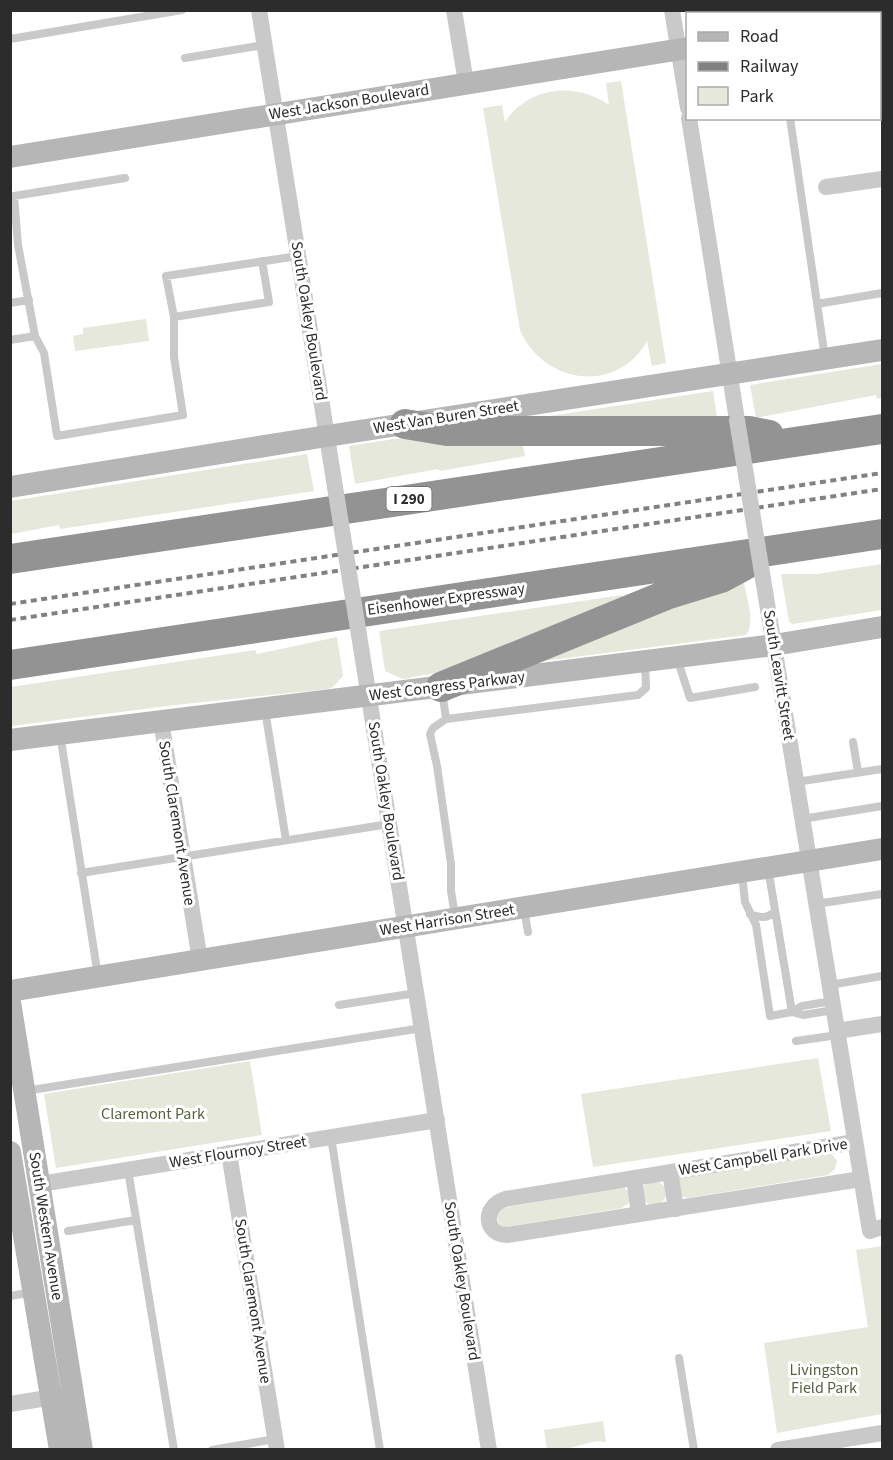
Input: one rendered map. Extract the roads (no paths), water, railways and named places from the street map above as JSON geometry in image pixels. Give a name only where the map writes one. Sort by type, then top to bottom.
[{"type":"highway","points":[[405,424],[447,431],[749,431],[808,441]]},
{"type":"highway","name":"I 290","points":[[10,559],[882,429]]},
{"type":"highway","name":"Eisenhower Expressway","points":[[10,665],[766,565],[882,534]]},
{"type":"highway","points":[[441,687],[666,595],[766,565]]},
{"type":"street","name":"South Oakley Boulevard","points":[[259,10],[489,1449]]},
{"type":"street","points":[[454,10],[466,83]]},
{"type":"street","points":[[672,10],[683,49],[686,93]]},
{"type":"street","name":"West Jackson Boulevard","points":[[10,157],[683,49]]},
{"type":"street","name":"South Leavitt Street","points":[[689,120],[737,420],[766,565],[774,645],[861,1179],[876,1229]]},
{"type":"street","points":[[826,188],[882,179]]},
{"type":"street","name":"West Van Buren Street","points":[[10,487],[327,435],[882,350]]},
{"type":"street","name":"West Congress Parkway","points":[[10,740],[774,645],[882,627]]},
{"type":"street","name":"South Claremont Avenue","points":[[161,721],[200,960]]},
{"type":"street","name":"West Harrison Street","points":[[10,991],[882,849]]},
{"type":"street","name":"South Western Avenue","points":[[10,1002],[40,1184],[62,1396],[60,1449]]},
{"type":"street","points":[[837,1033],[882,1024]]},
{"type":"street","name":"West Flournoy Street","points":[[40,1184],[437,1120]]},
{"type":"street","name":"West Campbell Park Drive","points":[[855,1142],[505,1199],[493,1204],[489,1221],[495,1232],[507,1235],[861,1179]]},
{"type":"street","name":"South Western Avenue","points":[[10,1152],[14,1199],[34,1292],[62,1396],[82,1449]]},
{"type":"street","name":"South Claremont Avenue","points":[[230,1154],[276,1444]]},
{"type":"street","name":"West Campbell Park Drive","points":[[670,1172],[676,1209]]},
{"type":"street","points":[[634,1178],[639,1214]]},
{"type":"street","points":[[10,1404],[62,1396]]},
{"type":"street","points":[[778,1449],[799,1448],[882,1433]]},
{"type":"lane","points":[[10,39],[182,10]]},
{"type":"lane","points":[[185,58],[264,45]]},
{"type":"lane","points":[[790,120],[825,359]]},
{"type":"lane","points":[[125,178],[14,196],[18,245],[35,336],[44,353],[57,436],[183,415],[174,357],[174,317],[166,276],[298,256]]},
{"type":"lane","points":[[174,317],[269,302],[262,261]]},
{"type":"lane","points":[[817,304],[882,293]]},
{"type":"lane","points":[[10,303],[28,300]]},
{"type":"lane","points":[[10,340],[35,336]]},
{"type":"lane","points":[[677,657],[690,698],[755,687]]},
{"type":"lane","points":[[455,919],[451,891],[451,864],[430,734],[433,728],[446,719],[638,695],[646,688],[645,661]]},
{"type":"lane","points":[[441,687],[446,719]]},
{"type":"lane","points":[[264,709],[286,840]]},
{"type":"lane","points":[[60,734],[98,977]]},
{"type":"lane","points":[[853,742],[858,772]]},
{"type":"lane","points":[[796,782],[882,769]]},
{"type":"lane","points":[[802,819],[882,806]]},
{"type":"lane","points":[[81,873],[389,824]]},
{"type":"lane","points":[[768,868],[792,1012]]},
{"type":"lane","points":[[742,872],[745,903],[756,925],[770,1016],[792,1012],[802,1006],[832,999],[878,977]]},
{"type":"lane","points":[[816,904],[882,894]]},
{"type":"lane","points":[[524,908],[528,932]]},
{"type":"lane","points":[[749,914],[758,918],[770,916],[775,911]]},
{"type":"lane","points":[[339,1005],[416,993]]},
{"type":"lane","points":[[25,1091],[422,1028]]},
{"type":"lane","points":[[796,1041],[837,1033]]},
{"type":"lane","points":[[330,1137],[381,1449]]},
{"type":"lane","points":[[128,1170],[174,1449]]},
{"type":"lane","points":[[68,1231],[136,1220]]},
{"type":"lane","points":[[10,1296],[34,1292]]},
{"type":"lane","points":[[679,1358],[694,1449]]},
{"type":"lane","points":[[212,1449],[276,1444]]},
{"type":"railway","points":[[10,604],[882,473]]},
{"type":"railway","points":[[10,620],[882,489]]},
{"type":"park label","name":"Claremont Park","points":[[153,1114]]},
{"type":"park label","name":"Livingston Field Park","points":[[824,1379]]}]
